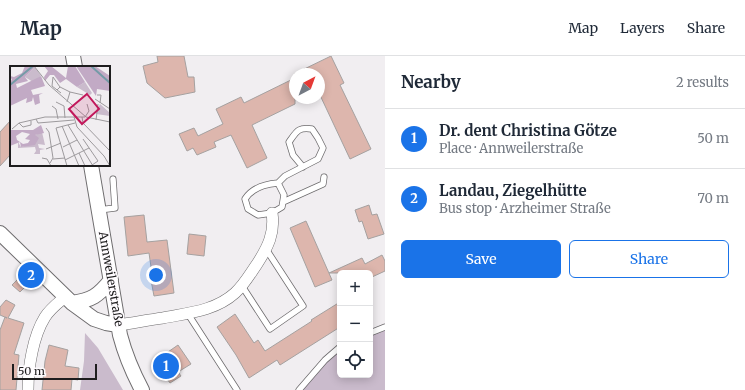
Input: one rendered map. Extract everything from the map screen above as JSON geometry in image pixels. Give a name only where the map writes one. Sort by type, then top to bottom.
[{"type":"street","points":[[73,56],[75,66]]},
{"type":"street","name":"Annweilerstraße","points":[[91,166],[122,345],[142,390]]},
{"type":"street","points":[[0,233],[68,300],[94,319],[106,324],[118,325],[188,314],[218,305],[228,299],[242,286],[266,249],[271,238],[273,226],[272,213]]},
{"type":"street","points":[[28,390],[33,349],[38,333],[48,314],[68,300],[94,297],[111,280]]},
{"type":"lane","points":[[278,183],[284,195],[282,207],[272,213],[258,215],[248,209],[245,199],[249,193],[268,184],[278,183],[285,176],[318,159],[323,148],[312,130],[304,128],[297,130],[289,142],[293,155],[302,167]]},
{"type":"lane","points":[[283,202],[323,184],[324,177]]},
{"type":"lane","points":[[99,210],[115,208],[113,179]]},
{"type":"lane","points":[[242,286],[270,329],[303,306],[266,249]]},
{"type":"lane","points":[[188,314],[237,390]]},
{"type":"lane","points":[[373,332],[385,327]]},
{"type":"lane","points":[[299,390],[337,349]]},
{"type":"shaded area","points":[[385,327],[385,390],[299,390],[337,350],[337,378],[373,378],[373,332]]},
{"type":"shaded area","points":[[85,333],[98,348],[123,390],[80,390],[84,361]]},
{"type":"building","points":[[157,56],[184,56],[188,77],[194,77],[195,92],[165,98],[147,83],[143,66],[158,62]]},
{"type":"building","points":[[331,56],[344,83],[340,85],[371,149],[350,159],[324,104],[325,68],[306,68]]},
{"type":"building","points":[[289,81],[289,104],[295,104],[252,125],[267,158],[247,168],[231,135],[214,142],[216,147],[197,155],[193,148],[187,151],[179,134],[194,128],[198,136],[223,124],[216,109],[241,97],[244,103]]},
{"type":"building","points":[[10,121],[10,155],[0,166],[0,132]]},
{"type":"building","points":[[369,205],[372,215],[377,214],[384,234],[368,239],[362,221],[359,222],[355,210]]},
{"type":"building","points":[[144,215],[147,242],[167,240],[174,293],[154,296],[150,275],[152,274],[149,253],[128,256],[124,217]]},
{"type":"building","points":[[306,221],[332,280],[315,287],[290,228]]},
{"type":"building","points":[[189,234],[206,236],[204,256],[187,254]]},
{"type":"building","points":[[382,255],[385,261],[385,271],[373,277],[373,270],[337,270],[337,273],[329,273],[362,258],[365,264]]},
{"type":"building","points":[[24,273],[31,281],[20,292],[12,285]]},
{"type":"building","points":[[6,300],[15,305],[8,318],[24,323],[14,354],[19,355],[16,390],[0,390],[0,330],[5,317],[0,315],[0,307]]},
{"type":"building","points":[[337,304],[337,329],[280,365],[277,360],[249,378],[236,355],[217,327],[235,314],[254,343],[258,340],[265,351],[312,321],[311,320]]},
{"type":"building","points":[[49,345],[68,350],[65,366],[79,368],[78,380],[72,379],[71,390],[42,390],[45,361]]},
{"type":"building","points":[[178,345],[191,364],[178,372],[181,376],[170,383],[155,361]]},
{"type":"place","name":"Landau, Ziegelhütte","points":[[31,275]]},
{"type":"place","name":"Dr. dent Christina Götze","points":[[166,366]]}]
